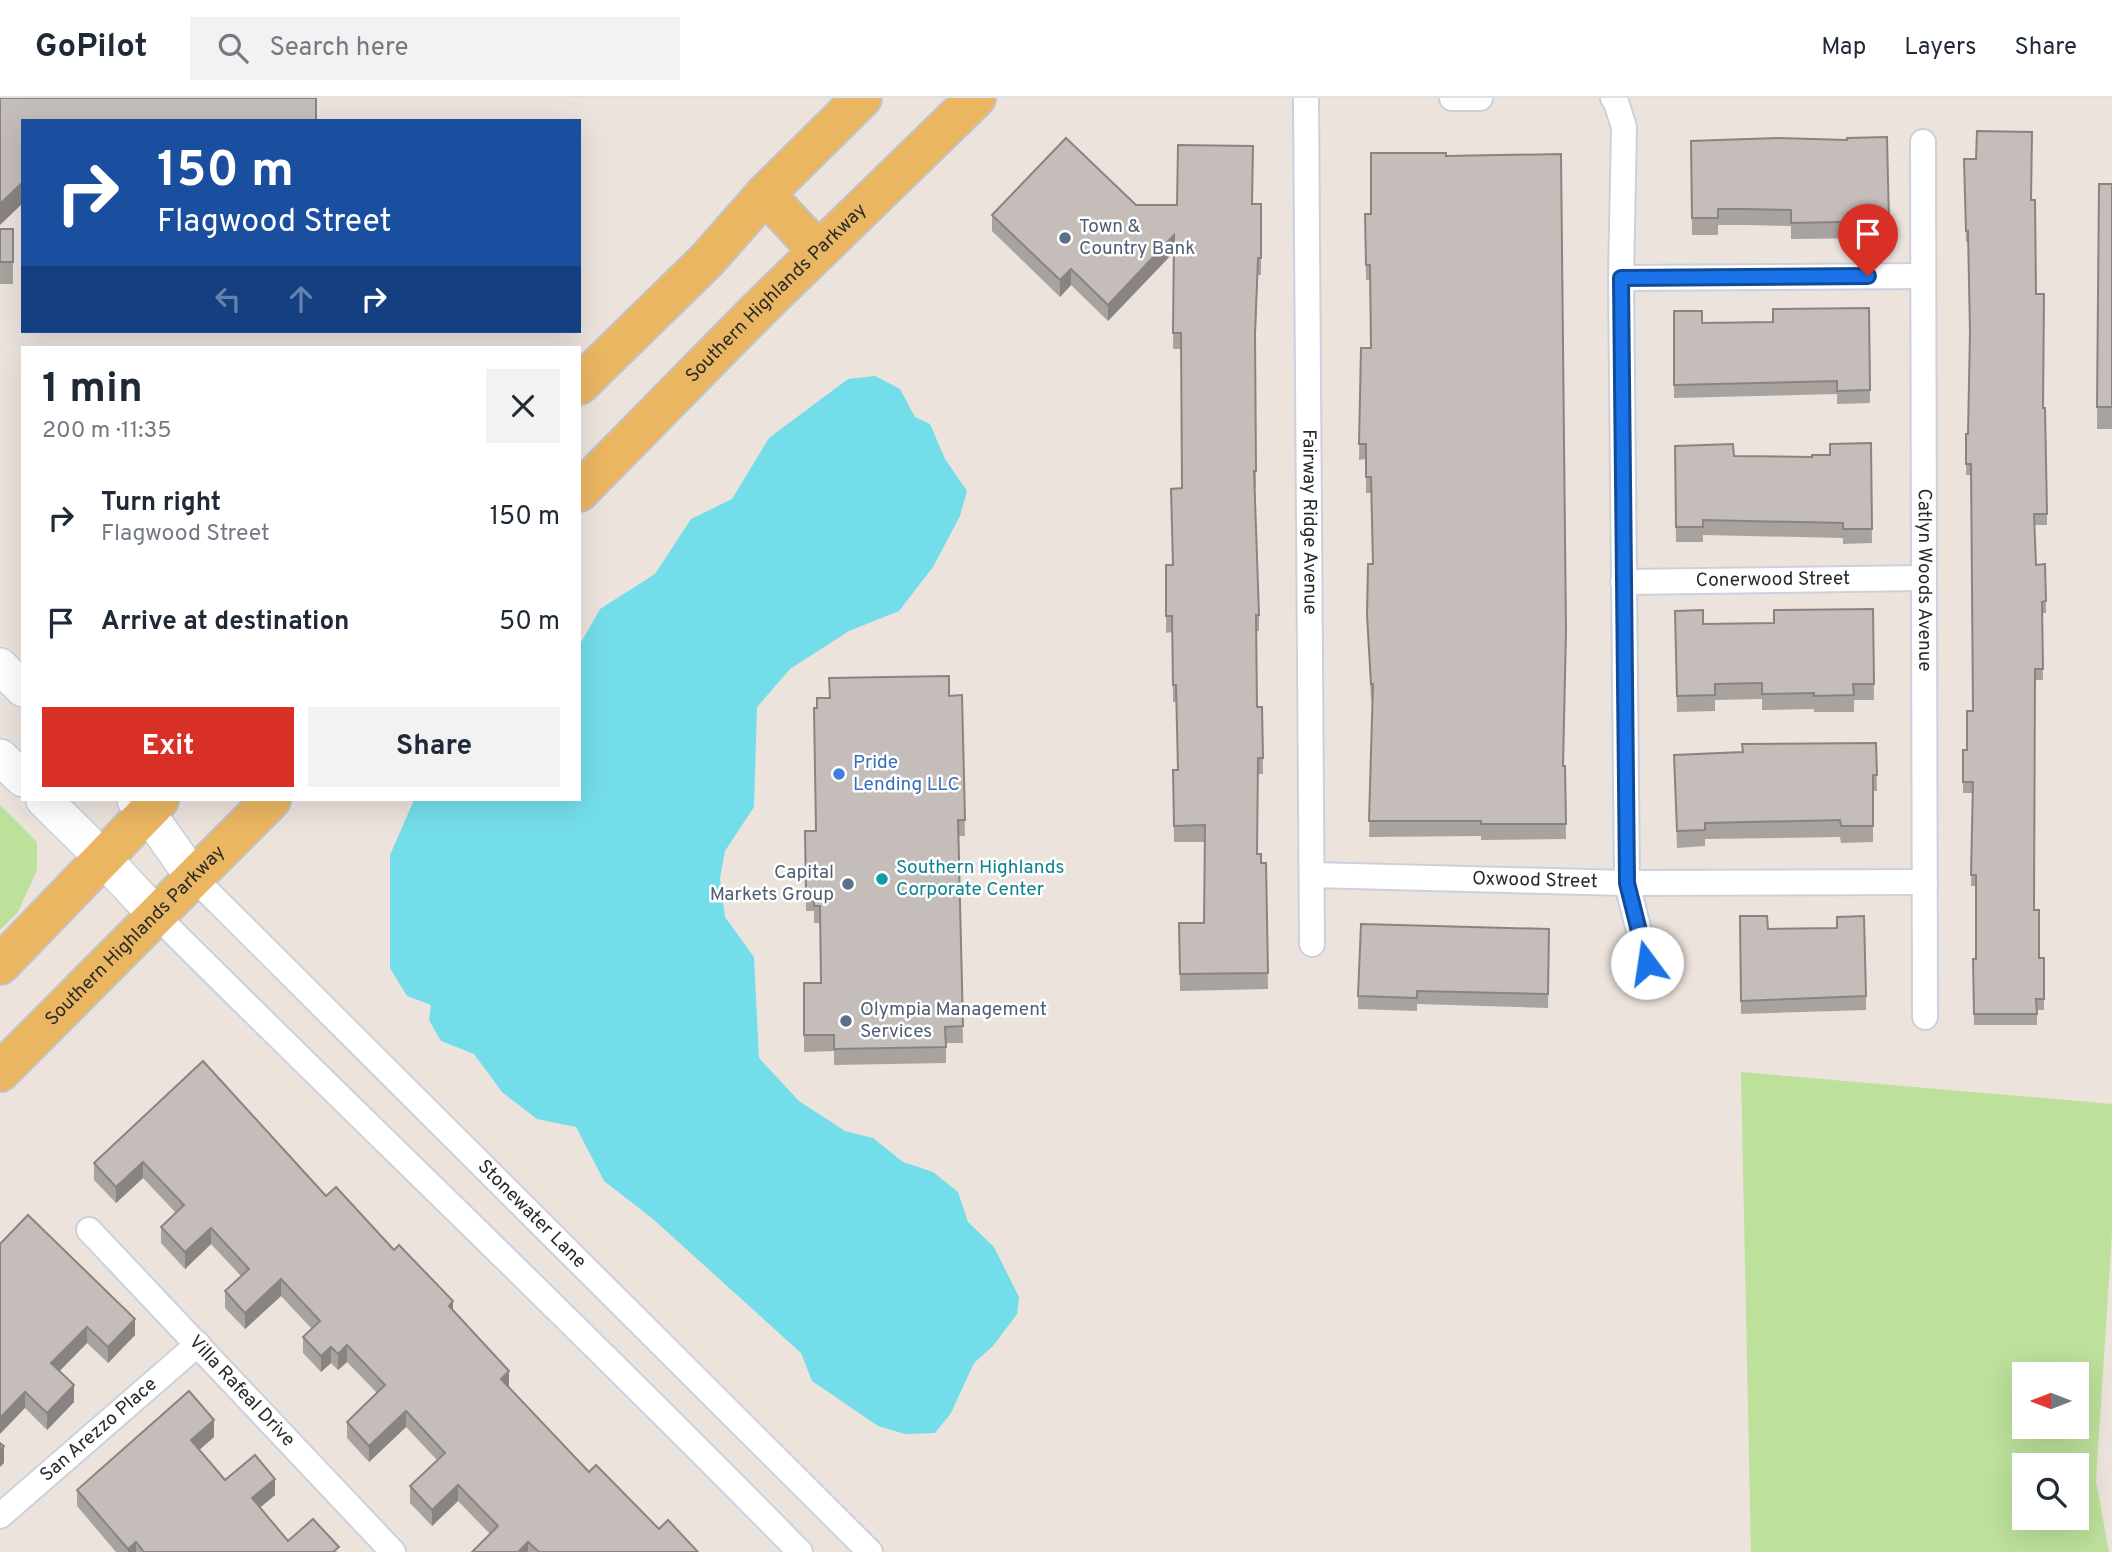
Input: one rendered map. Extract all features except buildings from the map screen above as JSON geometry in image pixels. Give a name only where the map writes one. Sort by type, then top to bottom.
[{"type":"main road","points":[[581,384],[707,260],[765,194],[862,98]]},
{"type":"main road","name":"Southern Highlands Parkway","points":[[581,490],[818,251],[976,98]]},
{"type":"main road","points":[[765,194],[818,251]]},
{"type":"main road","points":[[0,666],[21,687]]},
{"type":"main road","points":[[0,757],[21,777]]},
{"type":"main road","points":[[45,801],[102,856],[156,915]]},
{"type":"main road","name":"Southern Highlands Parkway","points":[[0,1072],[270,801]]},
{"type":"main road","points":[[0,965],[147,804],[193,877]]},
{"type":"street","name":"Fairway Ridge Avenue","points":[[1306,98],[1312,944]]},
{"type":"street","points":[[1452,98],[1480,98]]},
{"type":"street","points":[[1614,99],[1624,127],[1621,278],[1627,883],[1647,963]]},
{"type":"street","name":"Catlyn Woods Avenue","points":[[1923,142],[1925,1017]]},
{"type":"street","points":[[1621,278],[1923,276]]},
{"type":"street","name":"Conerwood Street","points":[[1623,582],[1923,578]]},
{"type":"street","name":"Oxwood Street","points":[[1312,875],[1627,883],[1925,882]]},
{"type":"street","name":"Stonewater Lane","points":[[193,877],[870,1552]]},
{"type":"street","points":[[156,915],[304,1063],[661,1409],[800,1552]]},
{"type":"street","name":"Villa Rafeal Drive","points":[[89,1230],[393,1552]]},
{"type":"street","name":"San Arezzo Place","points":[[0,1516],[198,1343]]},
{"type":"green space","points":[[0,805],[37,842],[37,870],[18,912],[0,930]]},
{"type":"green space","points":[[1741,1072],[2112,1104],[2112,1232],[2096,1481],[2109,1552],[1751,1552]]},
{"type":"water","points":[[875,376],[900,389],[915,417],[930,424],[945,459],[967,491],[960,516],[933,567],[899,611],[849,631],[790,669],[757,707],[754,807],[725,851],[720,878],[725,917],[754,957],[759,1058],[799,1101],[845,1131],[873,1138],[903,1162],[933,1172],[958,1192],[968,1222],[994,1247],[1019,1297],[1017,1314],[993,1346],[974,1363],[951,1413],[935,1433],[905,1434],[878,1426],[812,1381],[801,1353],[653,1219],[604,1181],[576,1127],[537,1119],[502,1092],[474,1054],[441,1041],[429,1020],[431,1005],[407,996],[390,968],[390,855],[414,801],[581,801],[581,642],[600,609],[655,574],[691,519],[732,499],[769,438],[848,379]]},
{"type":"place","name":"Town & Country Bank","points":[[1065,238]]},
{"type":"place","name":"Pride Lending LLC","points":[[839,774]]},
{"type":"place","name":"Southern Highlands Corporate Center","points":[[882,879]]},
{"type":"place","name":"Capital Markets Group","points":[[848,884]]},
{"type":"place","name":"Olympia Management Services","points":[[846,1021]]},
{"type":"route","points":[[1647,963],[1627,883],[1621,278],[1868,276]]}]
